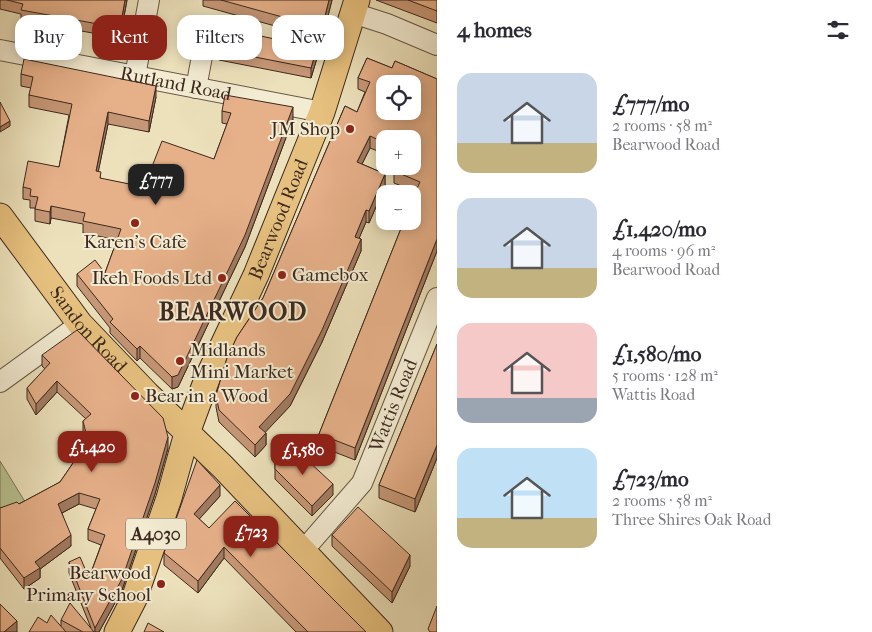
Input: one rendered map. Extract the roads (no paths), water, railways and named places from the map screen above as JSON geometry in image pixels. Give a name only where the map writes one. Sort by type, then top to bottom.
[{"type":"main road","name":"Bearwood Road","points":[[117,632],[140,580],[169,498],[187,434],[207,379],[256,275],[322,112],[355,7]]},
{"type":"main road","name":"Sandon Road","points":[[0,216],[80,324],[187,434],[223,467],[380,632]]},
{"type":"street","points":[[135,76],[149,0]]},
{"type":"street","points":[[355,7],[387,24],[437,45]]},
{"type":"street","name":"Rutland Road","points":[[0,50],[322,112]]},
{"type":"street","points":[[196,88],[201,60]]},
{"type":"street","name":"Wattis Road","points":[[302,552],[362,483],[437,298]]},
{"type":"street","points":[[0,382],[80,324]]},
{"type":"place","name":"JM Shop","points":[[350,129]]},
{"type":"place","name":"Karen's Cafe","points":[[135,223]]},
{"type":"place","name":"Gamebox","points":[[282,275]]},
{"type":"place","name":"Ikeh Foods Ltd","points":[[222,278]]},
{"type":"place","name":"Midlands Mini Market","points":[[180,361]]},
{"type":"place","name":"Bear in a Wood","points":[[135,396]]},
{"type":"place","name":"Bearwood Primary School","points":[[161,584]]},
{"type":"district","name":"BEARWOOD","points":[[233,312]]}]
